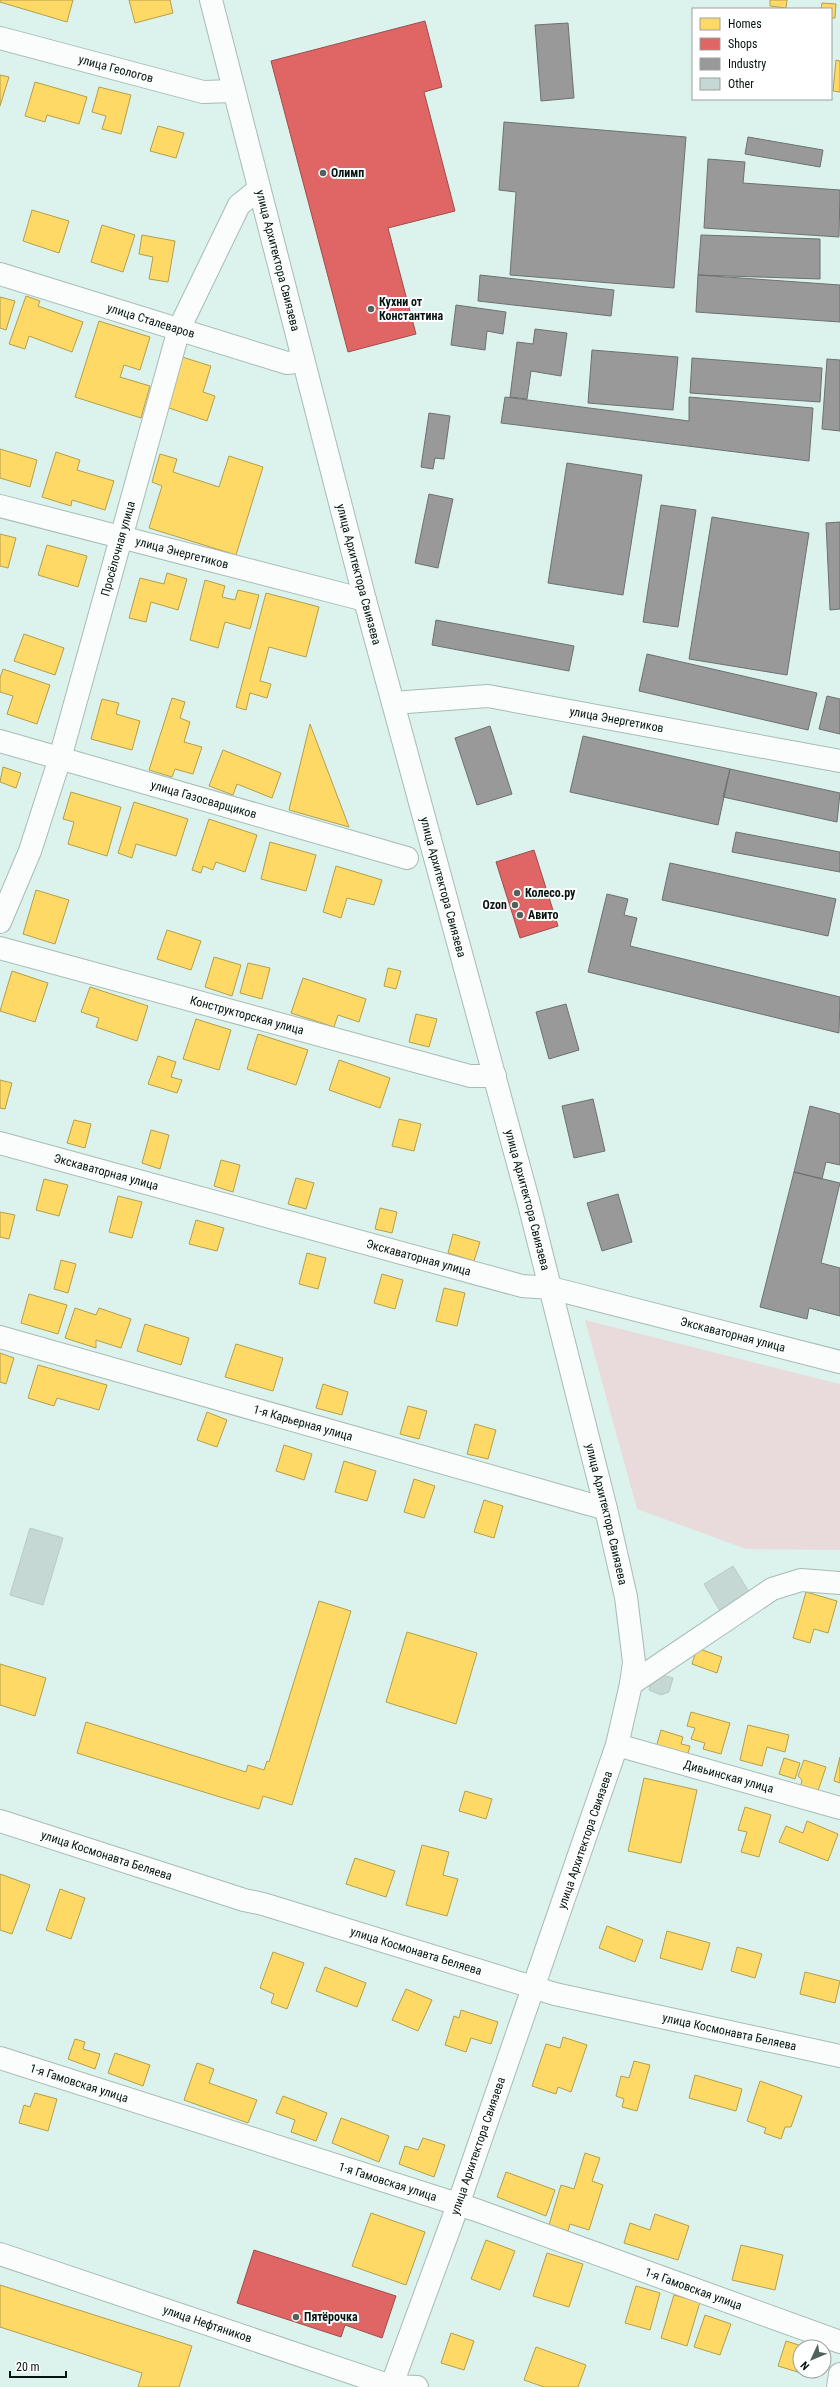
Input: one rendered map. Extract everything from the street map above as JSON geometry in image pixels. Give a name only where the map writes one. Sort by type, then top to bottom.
[{"type":"street","name":"улица Архитектора Свиязева","points":[[211,0],[365,600],[495,1076],[551,1288],[606,1509],[626,1597],[634,1662],[631,1684],[617,1745],[458,2205],[391,2386]]},
{"type":"street","name":"улица Геологов","points":[[0,38],[203,92],[234,91]]},
{"type":"street","name":"Просёлочная улица","points":[[0,922],[30,851],[60,758],[179,329],[239,205],[259,189]]},
{"type":"street","name":"улица Сталеваров","points":[[0,274],[286,363],[303,361]]},
{"type":"street","name":"улица Энергетиков","points":[[0,506],[365,600]]},
{"type":"street","name":"улица Энергетиков","points":[[393,703],[488,696],[840,761]]},
{"type":"street","name":"улица Газосварщиков","points":[[0,741],[407,858]]},
{"type":"street","name":"Конструкторская улица","points":[[0,948],[470,1076],[495,1076]]},
{"type":"street","name":"Экскаваторная улица","points":[[0,1143],[522,1286],[551,1288],[840,1362]]},
{"type":"street","name":"1-я Карьерная улица","points":[[0,1337],[606,1509]]},
{"type":"street","points":[[631,1684],[772,1588],[801,1580],[840,1583]]},
{"type":"street","name":"Дивьинская улица","points":[[617,1745],[840,1808]]},
{"type":"street","name":"улица Космонавта Беляева","points":[[0,1821],[244,1900],[263,1904],[555,1994],[840,2056]]},
{"type":"street","name":"1-я Гамовская улица","points":[[0,2058],[458,2205],[840,2342]]},
{"type":"street","name":"улица Нефтяников","points":[[0,2254],[391,2386],[417,2387]]},
{"type":"street","points":[[838,2387],[840,2374]]},
{"type":"shaded area","points":[[585,1320],[840,1384],[840,1550],[746,1549],[637,1509]]},
{"type":"building: Homes","points":[[0,0],[73,0],[67,22],[0,2]]},
{"type":"building: Homes","points":[[129,0],[170,0],[173,13],[135,23]]},
{"type":"building: Homes","points":[[770,0],[787,0],[786,8],[770,6]]},
{"type":"building: Homes","points":[[822,3],[836,4],[835,18],[832,18],[832,8],[821,8]]},
{"type":"building: Homes","points":[[836,60],[840,61],[840,92],[833,91]]},
{"type":"building: Homes","points":[[0,75],[9,77],[0,106]]},
{"type":"building: Homes","points":[[35,82],[87,97],[79,124],[47,115],[45,122],[25,116]]},
{"type":"building: Homes","points":[[99,87],[131,95],[121,134],[102,129],[106,116],[92,112]]},
{"type":"building: Homes","points":[[158,126],[184,133],[176,158],[150,151]]},
{"type":"building: Homes","points":[[32,210],[69,221],[59,253],[23,241]]},
{"type":"building: Homes","points":[[102,225],[135,235],[123,272],[91,262]]},
{"type":"building: Homes","points":[[142,235],[175,241],[168,282],[149,279],[153,257],[139,254]]},
{"type":"building: Homes","points":[[26,296],[40,301],[38,306],[83,322],[72,352],[29,336],[25,349],[9,344]]},
{"type":"building: Homes","points":[[0,297],[15,301],[6,330],[0,328]]},
{"type":"building: Homes","points":[[99,321],[150,337],[140,370],[124,365],[120,377],[150,386],[141,418],[75,397]]},
{"type":"building: Homes","points":[[182,357],[211,366],[203,392],[215,396],[207,421],[166,407]]},
{"type":"building: Homes","points":[[0,449],[37,460],[30,487],[0,478]]},
{"type":"building: Homes","points":[[56,452],[80,460],[77,470],[114,481],[105,510],[72,500],[71,506],[42,497]]},
{"type":"building: Homes","points":[[160,454],[177,459],[173,472],[219,487],[229,456],[263,467],[236,555],[149,528],[162,486],[152,482]]},
{"type":"building: Homes","points":[[0,534],[16,538],[8,568],[0,566]]},
{"type":"building: Homes","points":[[47,545],[87,556],[78,587],[38,575]]},
{"type":"building: Homes","points":[[167,573],[187,579],[178,610],[151,602],[146,622],[129,618],[140,578],[164,584]]},
{"type":"building: Homes","points":[[205,580],[225,586],[222,597],[235,600],[238,590],[259,595],[250,629],[225,622],[218,648],[190,640]]},
{"type":"building: Homes","points":[[266,593],[319,607],[306,657],[269,647],[260,681],[271,684],[267,698],[250,693],[246,710],[236,707]]},
{"type":"building: Homes","points":[[24,634],[64,648],[55,675],[14,661]]},
{"type":"building: Homes","points":[[3,669],[50,685],[37,724],[7,714],[13,696],[0,692],[0,678]]},
{"type":"building: Homes","points":[[172,698],[185,702],[180,718],[190,722],[184,742],[202,747],[193,774],[175,769],[172,777],[149,770]]},
{"type":"building: Homes","points":[[102,699],[119,703],[116,714],[140,721],[132,750],[91,739]]},
{"type":"building: Homes","points":[[310,724],[349,827],[289,810]]},
{"type":"building: Homes","points":[[223,750],[281,773],[272,798],[237,784],[233,795],[209,786]]},
{"type":"building: Homes","points":[[3,767],[21,773],[16,788],[0,782]]},
{"type":"building: Homes","points":[[71,792],[121,807],[107,856],[68,844],[74,822],[63,819]]},
{"type":"building: Homes","points":[[134,802],[188,819],[176,856],[136,844],[132,858],[118,853]]},
{"type":"building: Homes","points":[[209,819],[257,835],[245,872],[216,862],[213,870],[203,866],[201,873],[192,870]]},
{"type":"building: Homes","points":[[270,842],[316,855],[306,891],[261,879]]},
{"type":"building: Homes","points":[[336,866],[382,880],[374,905],[347,898],[341,918],[323,912]]},
{"type":"building: Homes","points":[[36,890],[69,900],[55,944],[23,934]]},
{"type":"building: Homes","points":[[167,930],[201,941],[191,970],[157,959]]},
{"type":"building: Homes","points":[[214,957],[241,965],[232,996],[205,987]]},
{"type":"building: Homes","points":[[248,963],[270,968],[262,999],[240,993]]},
{"type":"building: Homes","points":[[388,968],[401,971],[396,989],[384,986]]},
{"type":"building: Homes","points":[[12,971],[48,983],[35,1022],[0,1011]]},
{"type":"building: Homes","points":[[303,978],[366,999],[359,1022],[338,1015],[334,1027],[291,1013]]},
{"type":"building: Homes","points":[[90,987],[148,1006],[137,1041],[96,1027],[99,1018],[81,1012]]},
{"type":"building: Homes","points":[[416,1014],[437,1019],[429,1047],[409,1042]]},
{"type":"building: Homes","points":[[196,1019],[231,1030],[219,1070],[183,1059]]},
{"type":"building: Homes","points":[[258,1034],[308,1050],[296,1085],[247,1069]]},
{"type":"building: Homes","points":[[158,1056],[176,1062],[171,1077],[182,1080],[177,1093],[148,1084]]},
{"type":"building: Homes","points":[[339,1060],[390,1078],[380,1108],[329,1090]]},
{"type":"building: Homes","points":[[0,1080],[12,1083],[5,1109],[0,1108]]},
{"type":"building: Homes","points":[[399,1119],[421,1124],[414,1151],[392,1146]]},
{"type":"building: Homes","points":[[74,1120],[91,1124],[85,1148],[67,1143]]},
{"type":"building: Homes","points":[[151,1130],[169,1135],[160,1169],[142,1163]]},
{"type":"building: Homes","points":[[221,1160],[240,1165],[233,1192],[214,1186]]},
{"type":"building: Homes","points":[[296,1178],[314,1183],[306,1209],[288,1204]]},
{"type":"building: Homes","points":[[44,1179],[68,1185],[59,1216],[36,1210]]},
{"type":"building: Homes","points":[[118,1196],[142,1202],[132,1238],[109,1232]]},
{"type":"building: Homes","points":[[380,1208],[397,1212],[392,1233],[375,1229]]},
{"type":"building: Homes","points":[[0,1212],[15,1215],[9,1239],[0,1237]]},
{"type":"building: Homes","points":[[196,1220],[224,1228],[217,1251],[189,1244]]},
{"type":"building: Homes","points":[[453,1234],[480,1242],[474,1261],[448,1253]]},
{"type":"building: Homes","points":[[307,1253],[326,1258],[318,1289],[299,1284]]},
{"type":"building: Homes","points":[[61,1260],[76,1264],[68,1293],[54,1289]]},
{"type":"building: Homes","points":[[382,1274],[403,1280],[395,1309],[374,1303]]},
{"type":"building: Homes","points":[[444,1288],[465,1293],[457,1326],[436,1321]]},
{"type":"building: Homes","points":[[29,1294],[67,1305],[58,1334],[21,1323]]},
{"type":"building: Homes","points":[[75,1308],[96,1315],[99,1308],[131,1319],[121,1348],[96,1340],[96,1348],[65,1338]]},
{"type":"building: Homes","points":[[145,1324],[189,1338],[181,1365],[137,1351]]},
{"type":"building: Homes","points":[[236,1344],[283,1358],[273,1391],[225,1377]]},
{"type":"building: Homes","points":[[0,1353],[14,1358],[6,1384],[0,1382]]},
{"type":"building: Homes","points":[[38,1365],[107,1385],[99,1410],[57,1398],[54,1406],[28,1398]]},
{"type":"building: Homes","points":[[323,1384],[348,1392],[342,1415],[316,1408]]},
{"type":"building: Homes","points":[[408,1406],[427,1411],[419,1439],[400,1434]]},
{"type":"building: Homes","points":[[207,1412],[227,1420],[217,1447],[197,1440]]},
{"type":"building: Homes","points":[[475,1424],[496,1430],[488,1459],[467,1454]]},
{"type":"building: Homes","points":[[284,1445],[312,1454],[304,1480],[276,1471]]},
{"type":"building: Homes","points":[[344,1461],[376,1471],[367,1501],[335,1492]]},
{"type":"building: Homes","points":[[414,1479],[435,1486],[424,1518],[404,1512]]},
{"type":"building: Homes","points":[[484,1500],[503,1506],[494,1538],[474,1532]]},
{"type":"building: Homes","points":[[806,1592],[837,1601],[828,1633],[814,1629],[810,1643],[793,1638]]},
{"type":"building: Homes","points":[[319,1601],[351,1611],[292,1805],[263,1796],[259,1809],[77,1753],[86,1722],[246,1772],[248,1765],[264,1770],[267,1761],[269,1762]]},
{"type":"building: Homes","points":[[407,1632],[477,1653],[456,1724],[386,1702]]},
{"type":"building: Homes","points":[[697,1648],[722,1657],[717,1673],[692,1664]]},
{"type":"building: Homes","points":[[0,1664],[46,1678],[35,1716],[0,1705]]},
{"type":"building: Homes","points":[[691,1712],[730,1723],[721,1754],[703,1749],[705,1743],[691,1739],[695,1728],[687,1726]]},
{"type":"building: Homes","points":[[748,1725],[789,1735],[785,1752],[767,1747],[762,1766],[740,1760]]},
{"type":"building: Homes","points":[[661,1730],[683,1737],[681,1744],[690,1746],[686,1760],[655,1751]]},
{"type":"building: Homes","points":[[840,1757],[840,1783],[834,1781]]},
{"type":"building: Homes","points":[[784,1758],[800,1763],[795,1779],[779,1774]]},
{"type":"building: Homes","points":[[804,1760],[826,1767],[818,1791],[801,1785],[802,1780],[798,1776]]},
{"type":"building: Homes","points":[[644,1778],[697,1790],[681,1863],[628,1851]]},
{"type":"building: Homes","points":[[465,1791],[492,1799],[486,1819],[459,1811]]},
{"type":"building: Homes","points":[[745,1807],[771,1815],[759,1857],[741,1852],[747,1832],[738,1830]]},
{"type":"building: Homes","points":[[807,1821],[838,1834],[828,1861],[779,1842],[786,1826],[803,1833]]},
{"type":"building: Homes","points":[[422,1845],[449,1852],[443,1875],[458,1879],[447,1916],[406,1905]]},
{"type":"building: Homes","points":[[355,1858],[395,1871],[386,1897],[346,1884]]},
{"type":"building: Homes","points":[[0,1874],[30,1885],[12,1934],[0,1930]]},
{"type":"building: Homes","points":[[60,1889],[85,1898],[71,1939],[46,1930]]},
{"type":"building: Homes","points":[[607,1926],[643,1940],[635,1962],[599,1948]]},
{"type":"building: Homes","points":[[667,1931],[710,1943],[702,1970],[660,1958]]},
{"type":"building: Homes","points":[[737,1947],[762,1954],[755,1978],[731,1971]]},
{"type":"building: Homes","points":[[273,1952],[304,1963],[287,2009],[271,2003],[274,1994],[260,1988]]},
{"type":"building: Homes","points":[[325,1967],[366,1983],[357,2007],[316,1991]]},
{"type":"building: Homes","points":[[805,1972],[840,1981],[835,2003],[800,1994]]},
{"type":"building: Homes","points":[[406,1989],[432,2000],[418,2031],[392,2020]]},
{"type":"building: Homes","points":[[461,2010],[498,2022],[491,2044],[471,2038],[466,2052],[445,2045],[454,2016],[459,2018]]},
{"type":"building: Homes","points":[[563,2037],[587,2045],[571,2092],[558,2087],[556,2094],[532,2086],[546,2044],[560,2048]]},
{"type":"building: Homes","points":[[75,2039],[85,2042],[83,2049],[100,2054],[95,2069],[68,2059]]},
{"type":"building: Homes","points":[[115,2053],[150,2065],[143,2086],[108,2073]]},
{"type":"building: Homes","points":[[634,2061],[650,2065],[637,2111],[622,2107],[624,2099],[616,2096],[621,2076],[629,2078]]},
{"type":"building: Homes","points":[[197,2063],[214,2069],[209,2083],[257,2100],[248,2123],[184,2100]]},
{"type":"building: Homes","points":[[695,2075],[742,2089],[736,2111],[689,2098]]},
{"type":"building: Homes","points":[[760,2081],[802,2096],[791,2127],[785,2127],[781,2139],[764,2133],[766,2128],[747,2121]]},
{"type":"building: Homes","points":[[35,2093],[57,2099],[48,2131],[19,2123],[24,2105],[30,2107]]},
{"type":"building: Homes","points":[[283,2096],[327,2113],[316,2141],[291,2132],[295,2120],[276,2113]]},
{"type":"building: Homes","points":[[341,2118],[389,2136],[379,2162],[332,2143]]},
{"type":"building: Homes","points":[[423,2138],[445,2145],[434,2177],[399,2164],[405,2146],[418,2150]]},
{"type":"building: Homes","points":[[585,2153],[600,2158],[592,2181],[603,2185],[589,2230],[570,2224],[568,2231],[549,2225],[561,2185],[574,2189]]},
{"type":"building: Homes","points":[[506,2172],[555,2190],[546,2216],[497,2197]]},
{"type":"building: Homes","points":[[371,2213],[425,2232],[406,2285],[352,2266]]},
{"type":"building: Homes","points":[[655,2214],[689,2226],[678,2260],[624,2243],[630,2223],[650,2230]]},
{"type":"building: Homes","points":[[486,2240],[515,2251],[500,2290],[471,2279]]},
{"type":"building: Homes","points":[[741,2245],[783,2255],[775,2290],[732,2280]]},
{"type":"building: Homes","points":[[547,2253],[583,2264],[569,2307],[533,2296]]},
{"type":"building: Homes","points":[[0,2285],[192,2346],[179,2387],[138,2387],[142,2373],[0,2327]]},
{"type":"building: Homes","points":[[636,2286],[660,2293],[650,2330],[625,2323]]},
{"type":"building: Homes","points":[[674,2295],[700,2302],[687,2346],[661,2338]]},
{"type":"building: Homes","points":[[705,2315],[731,2324],[720,2355],[694,2347]]},
{"type":"building: Homes","points":[[451,2333],[474,2341],[464,2370],[441,2363]]},
{"type":"building: Homes","points":[[786,2341],[792,2343],[792,2370],[778,2366]]},
{"type":"building: Homes","points":[[536,2347],[586,2365],[578,2387],[544,2387],[524,2380]]},
{"type":"building: Shops","points":[[425,21],[442,87],[424,92],[455,211],[388,228],[416,334],[348,352],[271,61]]},
{"type":"building: Shops","points":[[534,850],[558,926],[520,938],[496,862]]},
{"type":"building: Shops","points":[[254,2250],[396,2296],[382,2338],[345,2325],[341,2337],[237,2303]]},
{"type":"building: Industry","points":[[568,23],[574,98],[541,101],[535,25]]},
{"type":"building: Industry","points":[[504,122],[686,137],[674,288],[510,275],[516,192],[499,190]]},
{"type":"building: Industry","points":[[748,137],[823,150],[820,167],[745,154]]},
{"type":"building: Industry","points":[[708,159],[745,162],[743,183],[840,190],[839,237],[704,228]]},
{"type":"building: Industry","points":[[701,235],[820,239],[820,279],[698,275]]},
{"type":"building: Industry","points":[[480,275],[614,290],[611,316],[478,301]]},
{"type":"building: Industry","points":[[698,275],[840,285],[840,322],[696,312]]},
{"type":"building: Industry","points":[[456,305],[506,312],[503,334],[487,331],[485,350],[451,345]]},
{"type":"building: Industry","points":[[535,329],[567,333],[561,376],[531,371],[527,399],[510,397],[517,342],[533,344]]},
{"type":"building: Industry","points":[[592,350],[678,357],[673,410],[588,403]]},
{"type":"building: Industry","points":[[692,358],[822,368],[820,402],[690,393]]},
{"type":"building: Industry","points":[[827,359],[840,360],[840,431],[822,429]]},
{"type":"building: Industry","points":[[505,397],[689,421],[689,397],[813,408],[809,461],[501,423]]},
{"type":"building: Industry","points":[[429,413],[450,416],[444,459],[435,458],[433,469],[421,467]]},
{"type":"building: Industry","points":[[567,463],[642,475],[623,595],[548,583]]},
{"type":"building: Industry","points":[[429,494],[453,499],[438,568],[415,563]]},
{"type":"building: Industry","points":[[661,505],[696,510],[678,627],[643,622]]},
{"type":"building: Industry","points":[[712,517],[809,533],[787,675],[689,659]]},
{"type":"building: Industry","points":[[840,522],[840,609],[830,610],[826,523]]},
{"type":"building: Industry","points":[[436,620],[574,646],[569,671],[432,645]]},
{"type":"building: Industry","points":[[647,654],[817,693],[808,730],[639,691]]},
{"type":"building: Industry","points":[[827,696],[840,699],[840,734],[819,729]]},
{"type":"building: Industry","points":[[490,726],[512,794],[477,805],[455,738]]},
{"type":"building: Industry","points":[[583,736],[730,769],[718,825],[570,792]]},
{"type":"building: Industry","points":[[730,769],[840,793],[837,822],[723,797]]},
{"type":"building: Industry","points":[[736,832],[840,852],[840,872],[732,852]]},
{"type":"building: Industry","points":[[670,863],[836,899],[828,936],[662,900]]},
{"type":"building: Industry","points":[[607,894],[628,899],[624,915],[637,918],[630,946],[840,997],[839,1033],[588,972]]},
{"type":"building: Industry","points":[[566,1004],[579,1050],[549,1059],[536,1012]]},
{"type":"building: Industry","points":[[593,1099],[605,1151],[574,1158],[562,1106]]},
{"type":"building: Industry","points":[[810,1106],[840,1114],[840,1165],[826,1162],[822,1179],[794,1172]]},
{"type":"building: Industry","points":[[794,1172],[840,1183],[821,1263],[840,1268],[840,1316],[809,1308],[807,1319],[760,1307]]},
{"type":"building: Industry","points":[[618,1194],[632,1242],[602,1251],[587,1203]]},
{"type":"building: Other","points":[[30,1528],[63,1538],[43,1605],[10,1595]]},
{"type":"building: Other","points":[[733,1566],[751,1595],[720,1611],[704,1584]]},
{"type":"building: Other","points":[[653,1673],[673,1678],[669,1692],[661,1695],[649,1690]]},
{"type":"place","name":"Олимп","points":[[323,173]]},
{"type":"place","name":"Кухни от Константина","points":[[371,309]]},
{"type":"place","name":"Колесо.ру","points":[[517,893]]},
{"type":"place","name":"Ozon","points":[[515,905]]},
{"type":"place","name":"Авито","points":[[520,915]]},
{"type":"place","name":"Пятёрочка","points":[[296,2317]]}]
